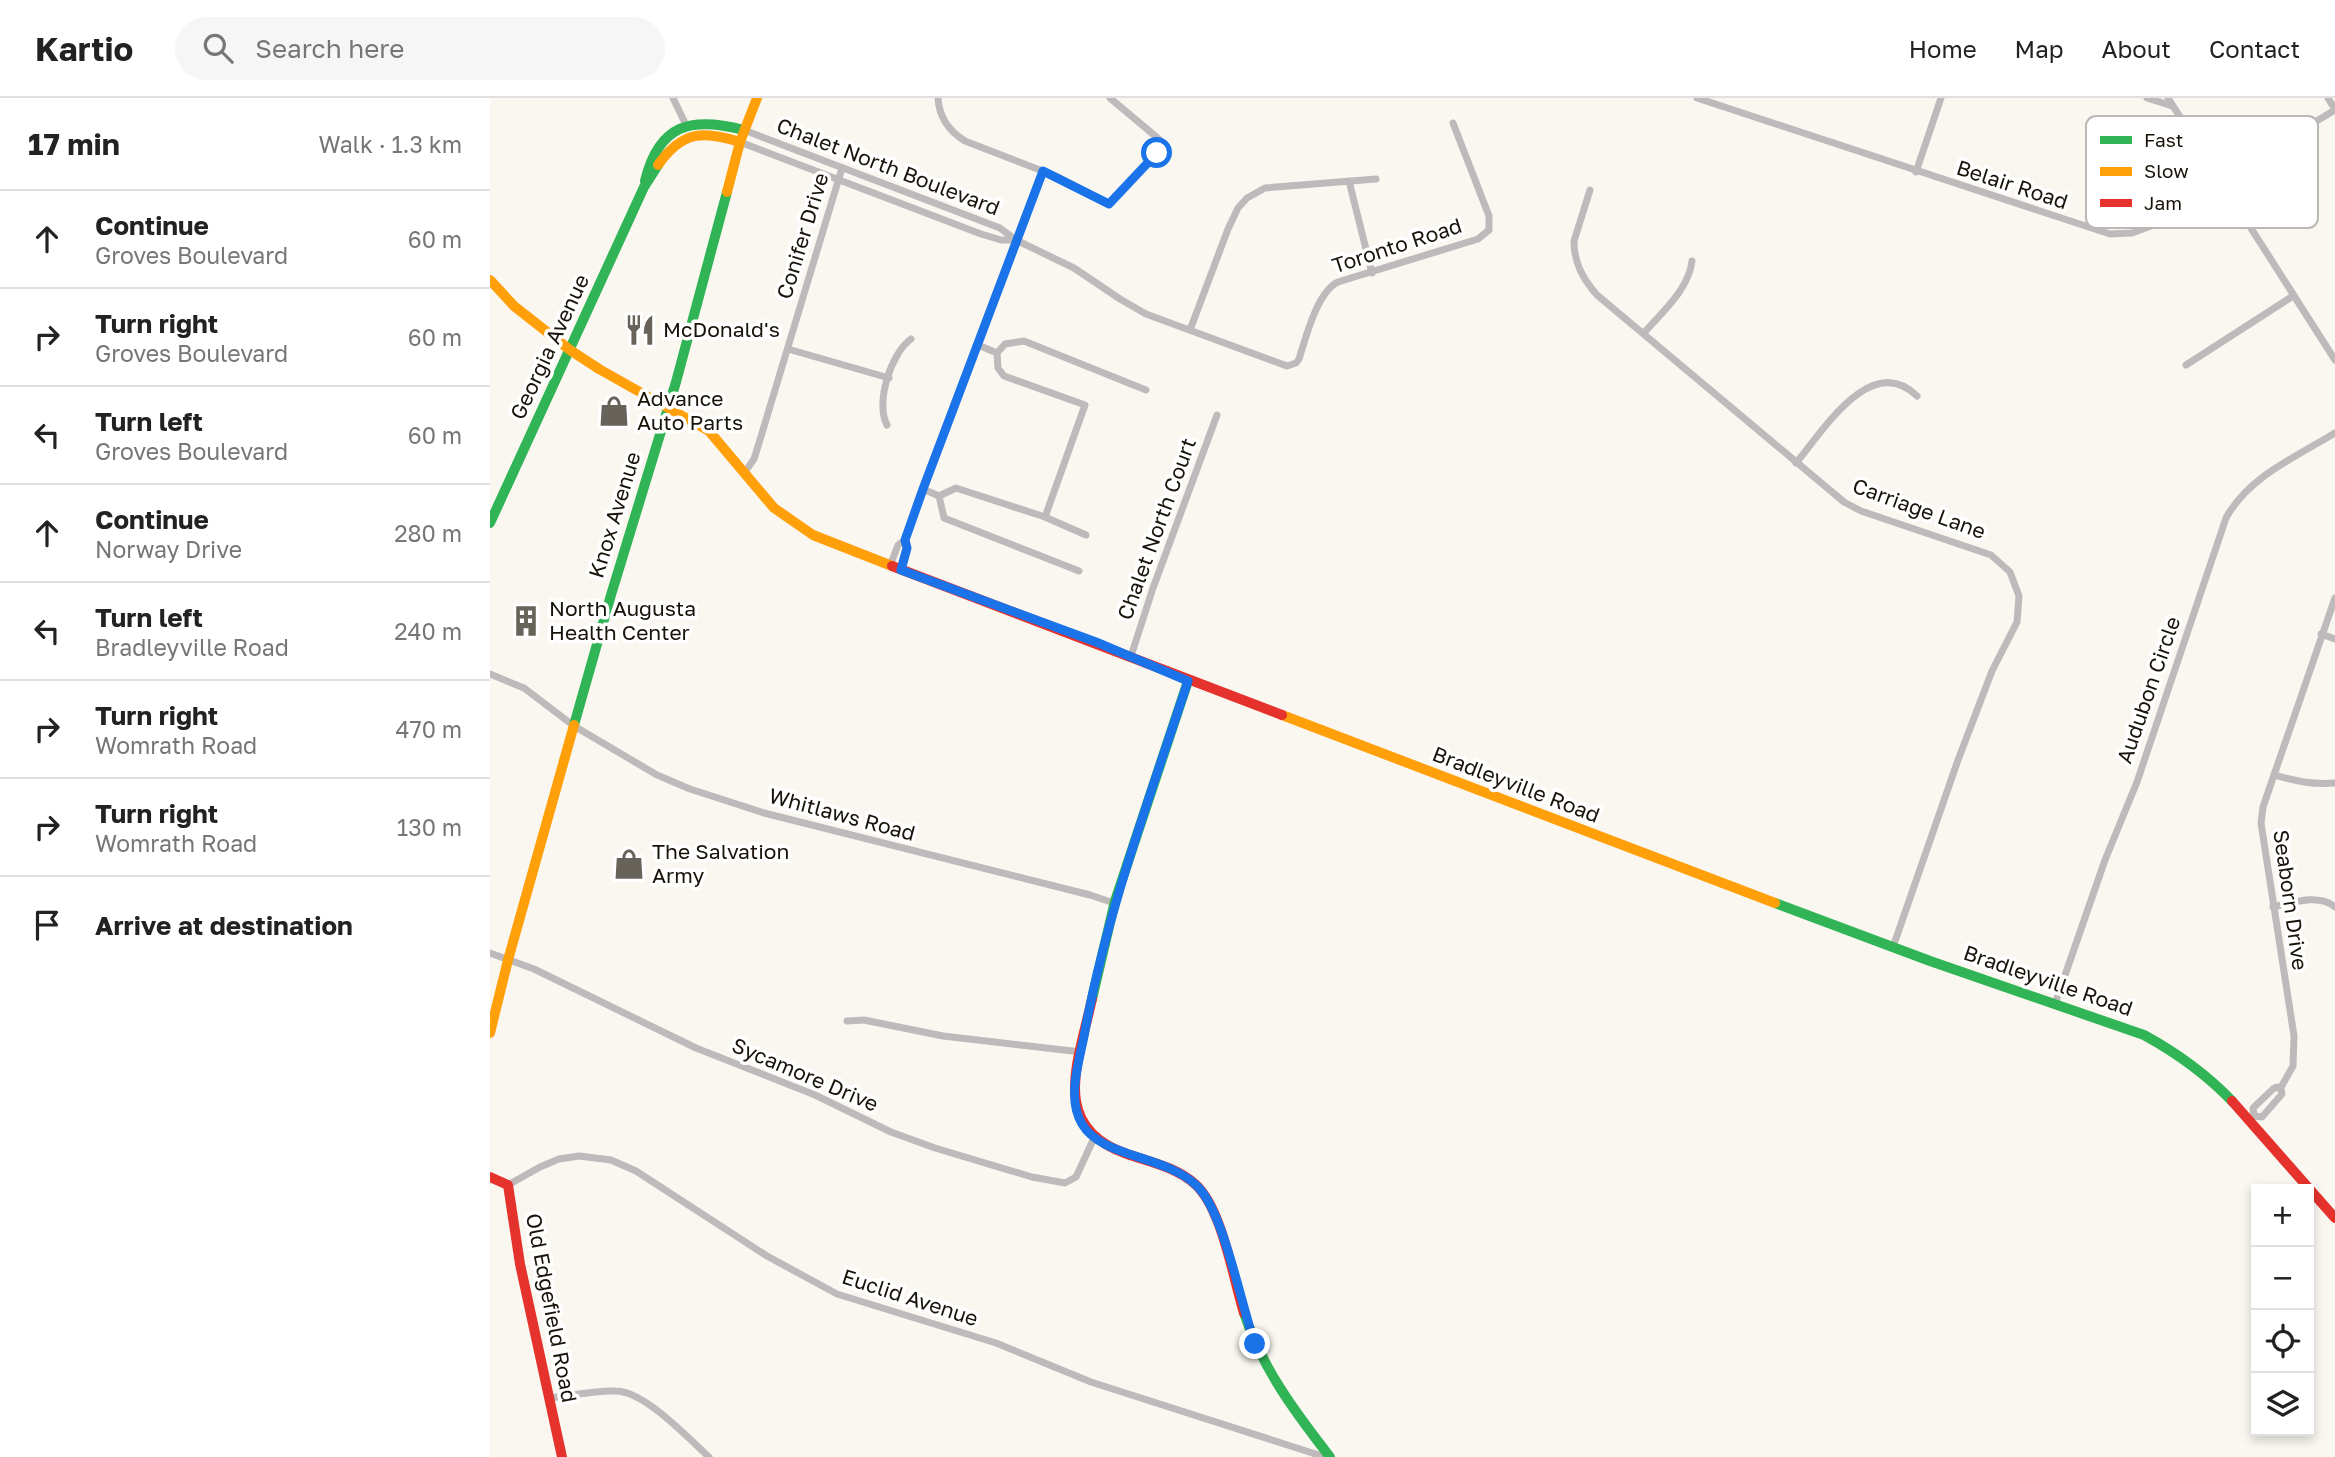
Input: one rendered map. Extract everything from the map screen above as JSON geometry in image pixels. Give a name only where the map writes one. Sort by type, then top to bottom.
[{"type":"street","points":[[673,98],[686,125],[713,122],[744,130]]},
{"type":"street","name":"Knox Avenue","points":[[490,1033],[508,960],[668,406],[740,142],[757,98]]},
{"type":"street","points":[[938,98],[938,108],[956,136],[1043,171],[1109,204],[1161,146],[1160,141],[1110,98]]},
{"type":"street","name":"Belair Road","points":[[1697,98],[2086,226]]},
{"type":"street","points":[[1916,172],[1941,98]]},
{"type":"street","points":[[2147,98],[2173,107]]},
{"type":"street","points":[[2168,98],[2179,116]]},
{"type":"street","points":[[2328,98],[2335,109]]},
{"type":"street","name":"Belair Road","points":[[2318,120],[2335,109]]},
{"type":"street","name":"Toronto Road","points":[[1292,365],[1299,359],[1326,290],[1338,282],[1478,239],[1489,230],[1489,216],[1452,123]]},
{"type":"street","name":"Georgia Avenue","points":[[644,187],[654,149],[666,136],[686,125]]},
{"type":"street","name":"Chalet North Boulevard","points":[[744,130],[1000,228],[1016,240],[1074,268],[1146,314],[1281,364],[1292,365]]},
{"type":"street","name":"Georgia Avenue","points":[[490,523],[644,187],[668,149],[683,139],[701,134],[719,134],[740,142]]},
{"type":"street","name":"Chalet North Boulevard","points":[[740,142],[981,234],[1001,240],[1016,240]]},
{"type":"street","name":"Conifer Drive","points":[[745,472],[754,459],[842,168]]},
{"type":"street","points":[[895,568],[898,545],[905,540],[1043,171]]},
{"type":"street","points":[[1190,330],[1228,229],[1242,202],[1265,188],[1376,179]]},
{"type":"street","points":[[1349,181],[1371,273]]},
{"type":"street","name":"Carriage Lane","points":[[1590,190],[1574,242],[1579,269],[1597,295],[1852,507],[1991,555],[2010,572],[2020,596],[2017,622],[1992,671],[1894,947]]},
{"type":"street","name":"Belair Road","points":[[2091,228],[2110,234],[2132,233],[2146,228]]},
{"type":"street","points":[[2250,228],[2335,360]]},
{"type":"street","points":[[1644,333],[1686,283],[1692,261]]},
{"type":"street","name":"Bradleyville Road","points":[[490,280],[514,306],[570,350],[709,431],[774,508],[813,535],[1131,656],[1188,681],[1894,947],[2144,1035],[2175,1051],[2212,1079],[2252,1119],[2335,1217]]},
{"type":"street","points":[[2186,365],[2293,296]]},
{"type":"street","points":[[887,425],[882,408],[888,378],[897,353],[911,339]]},
{"type":"street","points":[[1045,517],[1085,405],[1004,376],[998,368],[997,353],[1005,344],[1024,341],[1146,390]]},
{"type":"street","points":[[978,345],[997,353]]},
{"type":"street","points":[[788,349],[888,378]]},
{"type":"street","points":[[1796,463],[1849,400],[1863,389],[1882,382],[1896,382],[1909,388],[1917,396]]},
{"type":"street","name":"Chalet North Court","points":[[1131,656],[1153,588],[1217,415]]},
{"type":"street","name":"Audubon Circle","points":[[2055,1004],[2105,860],[2137,782],[2226,518],[2237,500],[2252,485],[2335,433]]},
{"type":"street","points":[[923,489],[939,496],[956,488],[1045,517],[1086,535]]},
{"type":"street","points":[[939,496],[944,518],[1079,571]]},
{"type":"street","name":"Seaborn Drive","points":[[2252,1119],[2262,1117],[2282,1094],[2280,1089],[2290,1074],[2294,1053],[2294,1036],[2262,823],[2263,807],[2335,598]]},
{"type":"street","points":[[2321,635],[2335,639]]},
{"type":"street","name":"Whitlaws Road","points":[[490,674],[524,688],[574,726],[657,775],[729,803],[1114,903]]},
{"type":"street","points":[[1188,681],[1114,903],[1081,1052],[1076,1083],[1076,1106],[1082,1124],[1094,1138],[1106,1145],[1165,1165],[1188,1178],[1202,1191],[1216,1217],[1248,1325],[1265,1364],[1282,1394],[1327,1457]]},
{"type":"street","points":[[2274,775],[2318,785],[2335,783]]},
{"type":"street","points":[[2273,907],[2319,899],[2335,907]]},
{"type":"street","name":"Sycamore Drive","points":[[490,953],[526,965],[696,1048],[815,1095],[891,1132],[935,1148],[1032,1177],[1065,1182],[1073,1180],[1094,1138]]},
{"type":"street","points":[[847,1021],[863,1020],[956,1038],[1081,1052]]},
{"type":"street","points":[[2252,1119],[2253,1108],[2273,1089],[2280,1089]]},
{"type":"street","name":"Euclid Avenue","points":[[508,1185],[559,1159],[579,1156],[611,1160],[636,1171],[767,1256],[837,1294],[996,1343],[1114,1390],[1327,1457]]},
{"type":"street","points":[[490,1177],[508,1185]]},
{"type":"street","name":"Old Edgefield Road","points":[[508,1185],[520,1264],[562,1457]]},
{"type":"street","points":[[549,1398],[615,1391],[630,1393],[650,1405],[703,1455]]},
{"type":"traffic: fast","points":[[645,181],[659,147],[680,129],[708,124],[744,130]]},
{"type":"traffic: fast","points":[[490,523],[644,187],[658,165]]},
{"type":"traffic: fast","points":[[574,725],[676,382],[727,192]]},
{"type":"traffic: fast","points":[[1092,999],[1115,901],[1188,681]]},
{"type":"traffic: fast","points":[[1775,903],[1930,961],[2144,1035],[2191,1065],[2232,1101]]},
{"type":"traffic: fast","points":[[1244,1313],[1270,1371],[1330,1457]]},
{"type":"traffic: slow","points":[[727,192],[740,142],[757,98]]},
{"type":"traffic: slow","points":[[658,165],[676,145],[694,136],[715,136],[740,142]]},
{"type":"traffic: slow","points":[[490,280],[514,306],[570,350],[709,431],[774,508],[813,535],[892,566]]},
{"type":"traffic: slow","points":[[1282,715],[1775,903]]},
{"type":"traffic: slow","points":[[490,1033],[574,725]]},
{"type":"traffic: jam","points":[[892,566],[1282,715]]},
{"type":"traffic: jam","points":[[1092,999],[1081,1045],[1075,1089],[1078,1109],[1086,1127],[1102,1142],[1180,1173],[1195,1184],[1212,1209],[1226,1244],[1244,1313]]},
{"type":"traffic: jam","points":[[2232,1101],[2335,1218]]},
{"type":"traffic: jam","points":[[490,1177],[508,1185],[520,1264],[562,1457]]},
{"type":"place","name":"McDonald's","points":[[640,330]]},
{"type":"place","name":"Advance Auto Parts","points":[[614,411]]},
{"type":"place","name":"North Augusta Health Center","points":[[526,621]]},
{"type":"place","name":"The Salvation Army","points":[[629,864]]},
{"type":"route","points":[[1157,153],[1109,204],[1043,171],[923,489],[905,540],[907,548],[901,570],[1096,642],[1188,681],[1114,903],[1077,1069],[1076,1106],[1082,1124],[1099,1141],[1165,1165],[1188,1178],[1202,1191],[1216,1217],[1255,1344]]}]
